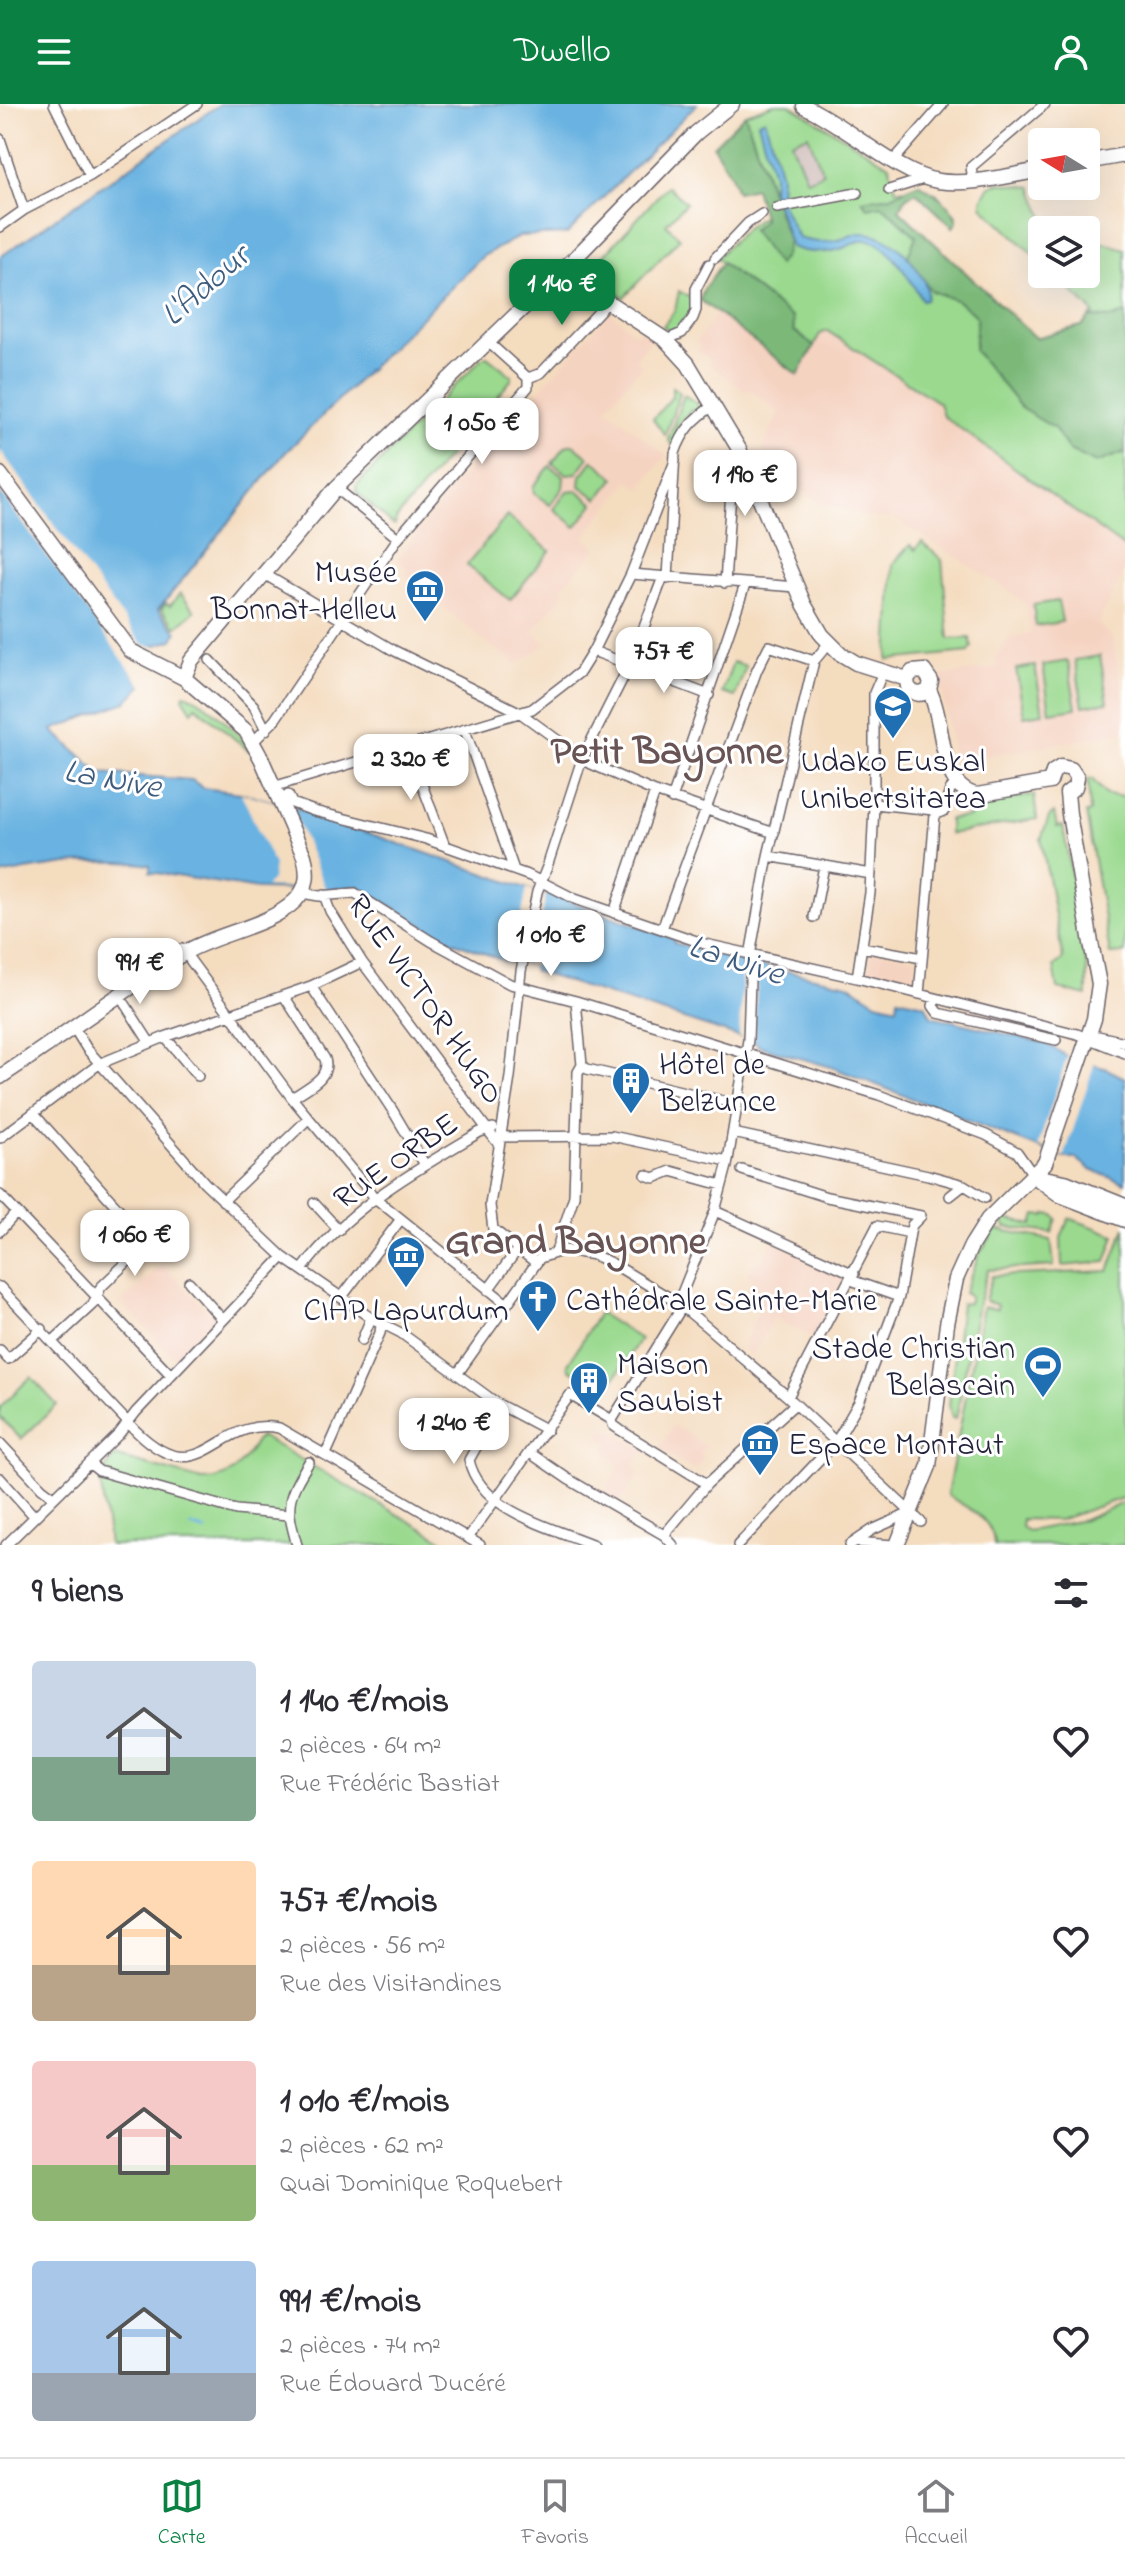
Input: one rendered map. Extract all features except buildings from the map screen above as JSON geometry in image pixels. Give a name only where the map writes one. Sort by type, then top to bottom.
[{"type":"main road","points":[[696,133],[698,123],[717,104]]},
{"type":"main road","points":[[184,678],[191,661],[336,488],[567,266],[696,133],[732,104]]},
{"type":"main road","points":[[807,105],[826,110],[894,160],[927,178],[940,181],[973,180],[1028,172]]},
{"type":"main road","points":[[1100,159],[1125,155]]},
{"type":"main road","points":[[567,266],[608,302],[666,340],[688,364],[739,449],[796,587],[813,621],[829,643],[856,663],[883,672],[907,679],[912,672],[924,671],[931,681],[929,690],[938,713],[947,767],[955,784],[966,793],[977,795],[1050,782]]},
{"type":"main road","points":[[0,474],[131,651],[184,678],[246,731],[273,787],[284,799],[306,864],[307,881],[303,891],[283,911],[183,951],[0,1077]]},
{"type":"main road","points":[[1056,769],[1071,769],[1077,783],[1067,793],[1056,792],[1050,782],[1056,769]]},
{"type":"main road","points":[[897,1542],[916,1517],[929,1466],[949,1308],[956,1279],[988,1219],[1045,1163],[1098,1003],[1099,984],[1067,793]]},
{"type":"main road","points":[[1034,1176],[1065,1182],[1125,1206]]},
{"type":"main road","points":[[1034,1176],[1060,1195],[1125,1220]]},
{"type":"street","points":[[0,227],[24,210],[90,176],[197,104]]},
{"type":"street","points":[[894,160],[943,104]]},
{"type":"street","points":[[973,180],[971,167],[1045,104]]},
{"type":"street","points":[[59,106],[90,176]]},
{"type":"street","points":[[0,139],[24,210]]},
{"type":"street","points":[[889,190],[927,178]]},
{"type":"street","points":[[780,207],[857,193]]},
{"type":"street","points":[[666,340],[682,333],[693,318],[696,289],[712,261],[748,223],[762,214]]},
{"type":"street","points":[[528,378],[541,373],[608,302]]},
{"type":"street","points":[[253,742],[266,730],[398,538],[528,387],[528,378],[488,342]]},
{"type":"street","points":[[535,1262],[493,1229],[490,1205],[510,1077],[522,963],[539,888],[582,759],[630,664],[665,578],[675,461],[681,435],[691,422],[714,405]]},
{"type":"street","points":[[725,583],[731,492],[739,449]]},
{"type":"street","points":[[273,787],[532,709],[557,692],[580,672],[593,651],[631,574],[675,461]]},
{"type":"street","points":[[336,488],[398,538]]},
{"type":"street","points":[[264,574],[393,650],[519,712],[582,759],[672,799],[774,833]]},
{"type":"street","points":[[631,574],[796,587]]},
{"type":"street","points":[[672,799],[745,585]]},
{"type":"street","points":[[612,1420],[680,1305],[722,1185],[733,1166],[736,1104],[748,1040],[752,959],[768,856],[814,661],[829,643]]},
{"type":"street","points":[[662,929],[757,670],[769,646],[814,661]]},
{"type":"street","points":[[593,651],[709,695]]},
{"type":"street","points":[[210,660],[254,706],[266,730]]},
{"type":"street","points":[[857,978],[871,874],[874,693],[883,672]]},
{"type":"street","points":[[465,730],[514,870]]},
{"type":"street","points":[[408,747],[445,846]]},
{"type":"street","points":[[944,811],[955,784]]},
{"type":"street","points":[[614,913],[655,792]]},
{"type":"street","points":[[284,799],[314,811],[445,846],[514,870],[539,888],[752,959],[857,978],[1088,1037],[1125,1053]]},
{"type":"street","points":[[874,804],[944,811]]},
{"type":"street","points":[[919,994],[935,815],[944,811]]},
{"type":"street","points":[[768,856],[871,874]]},
{"type":"street","points":[[814,917],[824,866]]},
{"type":"street","points":[[303,891],[324,895],[355,893],[431,941],[519,987],[576,1001],[879,1095],[1002,1142],[1018,1153],[1034,1176]]},
{"type":"street","name":"RUE VICTOR HUGO","points":[[324,895],[330,911],[362,962],[499,1141]]},
{"type":"street","points":[[862,947],[922,958]]},
{"type":"street","points":[[183,951],[308,1119],[375,1198],[507,1304]]},
{"type":"street","points":[[0,1138],[99,1064],[165,1037],[311,986],[362,962]]},
{"type":"street","points":[[311,986],[425,1165]]},
{"type":"street","points":[[284,996],[328,1068],[325,1075],[292,1098]]},
{"type":"street","points":[[935,998],[933,1006],[938,1013],[1056,1040]]},
{"type":"street","points":[[556,1251],[574,1196],[578,1072],[582,1065],[576,1001]]},
{"type":"street","points":[[125,1004],[150,1043]]},
{"type":"street","points":[[74,1028],[99,1064],[223,1201],[283,1257],[376,1321],[401,1333],[498,1404],[547,1430]]},
{"type":"street","points":[[165,1037],[198,1076]]},
{"type":"street","points":[[1088,1037],[1125,1042]]},
{"type":"street","points":[[582,1065],[587,1069],[736,1104]]},
{"type":"street","points":[[33,1113],[148,1242],[101,1287],[97,1297],[53,1341]]},
{"type":"street","points":[[223,1201],[308,1119]]},
{"type":"street","name":"RUE ORBE","points":[[302,1270],[339,1230],[375,1198],[425,1165],[488,1129],[501,1125]]},
{"type":"street","points":[[733,1133],[928,1175],[964,1185],[985,1198]]},
{"type":"street","points":[[499,1141],[612,1136],[638,1140],[733,1166],[827,1197],[921,1216],[912,1225],[899,1297],[859,1402],[836,1442],[738,1545]]},
{"type":"street","points":[[652,1179],[671,1171],[722,1185]]},
{"type":"street","points":[[950,1196],[964,1185]]},
{"type":"street","points":[[0,1195],[171,1375]]},
{"type":"street","points":[[314,1203],[339,1230]]},
{"type":"street","points":[[715,1211],[899,1297]]},
{"type":"street","points":[[0,1231],[16,1213]]},
{"type":"street","points":[[341,1298],[401,1219]]},
{"type":"street","points":[[664,1535],[708,1482],[792,1400],[877,1226],[910,1233]]},
{"type":"street","points":[[488,1290],[517,1250]]},
{"type":"street","points":[[458,1373],[535,1262],[547,1253],[556,1251],[583,1252],[615,1265],[680,1305],[792,1400],[916,1517]]},
{"type":"street","points":[[6,1545],[128,1423],[283,1257]]},
{"type":"street","points":[[189,1282],[223,1320]]},
{"type":"street","points":[[0,1287],[149,1444],[176,1457],[198,1455],[239,1431],[261,1425],[290,1433],[480,1545]]},
{"type":"street","points":[[362,1340],[376,1321]]},
{"type":"street","points":[[326,1454],[380,1333],[376,1321]]},
{"type":"street","points":[[0,1350],[8,1359],[42,1329]]},
{"type":"street","points":[[468,1538],[570,1395],[612,1420],[620,1430],[708,1482]]},
{"type":"street","points":[[498,1404],[469,1460],[480,1486],[493,1500],[519,1514],[594,1545]]},
{"type":"street","points":[[0,1443],[54,1497]]},
{"type":"street","points":[[530,1453],[664,1535],[673,1545]]},
{"type":"street","points":[[297,1545],[288,1515],[291,1493],[298,1476],[309,1462]]},
{"type":"street","points":[[89,1463],[99,1471],[236,1510],[288,1515]]},
{"type":"street","points":[[0,1478],[34,1516]]},
{"type":"street","points":[[852,1544],[887,1522],[916,1517]]},
{"type":"street","points":[[852,1544],[897,1542],[898,1529],[887,1522]]},
{"type":"shaded area","points":[[808,135],[823,174],[807,180],[791,142]]},
{"type":"shaded area","points":[[610,312],[635,334],[642,331],[649,338],[636,358],[642,366],[606,408],[666,455],[640,488],[629,480],[584,537],[597,548],[561,588],[565,592],[534,631],[546,644],[518,664],[489,645],[405,576],[409,570],[397,560],[457,481]]},
{"type":"shaded area","points":[[717,313],[798,375],[820,334],[827,331],[834,335],[939,403],[943,416],[1125,548],[1125,570],[1098,623],[1113,639],[1125,707],[1125,732],[954,761],[940,676],[997,667],[995,657],[1010,637],[1031,633],[1026,605],[1005,588],[895,519],[865,516],[821,503],[779,474],[763,448],[778,412],[708,364],[710,360],[697,350],[700,346],[696,342]]},
{"type":"shaded area","points":[[872,950],[916,958],[913,976],[909,979],[872,974],[869,971]]},
{"type":"shaded area","points":[[773,1241],[848,1276],[815,1339],[774,1318],[752,1356],[743,1349],[758,1310],[743,1302],[754,1278],[747,1275],[755,1262],[761,1264]]},
{"type":"shaded area","points":[[163,1264],[213,1318],[175,1358],[121,1302]]},
{"type":"shaded area","points":[[673,1425],[707,1446],[700,1454],[704,1457],[695,1471],[659,1449]]},
{"type":"shaded area","points":[[605,1427],[646,1451],[633,1466],[638,1470],[636,1477],[620,1504],[603,1495],[619,1467],[605,1450],[609,1443],[599,1437]]},
{"type":"green space","points":[[774,104],[789,104],[889,165],[896,189],[936,193],[956,216],[957,222],[953,227],[916,192],[906,197],[899,210],[1035,338],[1082,326],[1094,313],[1068,288],[1100,288],[1100,242],[1125,249],[1125,548],[943,416],[939,403],[827,331],[820,334],[814,346],[794,330],[793,318],[716,258],[747,227],[763,216],[764,220],[752,230],[786,232],[745,114]],"holes":[[[808,135],[823,173],[807,180],[791,142]]]},
{"type":"green space","points":[[745,114],[788,241],[785,255],[778,265],[752,230],[764,220],[755,188],[737,192],[731,175],[713,146]]},
{"type":"green space","points":[[919,183],[947,205],[957,222],[953,227],[916,192],[906,197],[899,210],[1035,338],[1082,326],[1090,317],[1114,318],[1125,313],[1125,452],[1096,463],[1069,450],[1054,428],[1022,409],[974,350],[977,317],[958,301],[931,291],[908,256],[916,236],[882,205],[868,208],[862,200],[891,196]]},
{"type":"green space","points":[[999,183],[1028,187],[1028,200],[1037,200],[1043,216],[1028,216],[1028,250],[982,206],[990,186]]},
{"type":"green space","points":[[667,186],[686,203],[666,224],[680,238],[623,298],[603,274],[599,261]]},
{"type":"green space","points":[[722,263],[793,318],[794,331],[814,346],[798,375],[700,300]]},
{"type":"green space","points":[[679,291],[691,299],[693,309],[686,324],[673,333],[663,326],[675,310]]},
{"type":"green space","points":[[487,356],[512,379],[393,525],[357,493],[356,486]]},
{"type":"green space","points":[[672,387],[680,393],[665,435],[653,419],[672,397]]},
{"type":"green space","points":[[684,395],[695,402],[700,411],[691,410],[676,427],[678,434],[673,447],[668,439]]},
{"type":"green space","points":[[573,444],[589,457],[577,473],[567,474],[552,463],[566,446]]},
{"type":"green space","points":[[593,460],[615,478],[598,499],[580,486],[581,476]]},
{"type":"green space","points":[[550,466],[564,477],[563,488],[550,505],[534,493],[533,487]]},
{"type":"green space","points":[[577,490],[594,504],[576,527],[554,509],[567,491]]},
{"type":"green space","points":[[507,516],[550,551],[510,600],[467,565]]},
{"type":"green space","points":[[922,542],[942,560],[949,639],[970,638],[972,647],[969,652],[888,660],[893,564],[910,545],[915,550]]},
{"type":"green space","points":[[180,593],[195,611],[176,627],[161,609],[166,603],[170,606]]},
{"type":"green space","points":[[1058,601],[1062,622],[1036,626],[1033,605]]},
{"type":"green space","points":[[1100,656],[1108,702],[1083,706],[1075,660]]},
{"type":"green space","points":[[1068,661],[1076,708],[1050,712],[1043,665]]},
{"type":"green space","points":[[733,662],[746,666],[735,697],[722,693]]},
{"type":"green space","points":[[1035,666],[1043,713],[1024,716],[1016,669]]},
{"type":"green space","points":[[184,694],[210,709],[251,749],[248,750],[196,706],[192,711]]},
{"type":"green space","points":[[1088,779],[1092,779],[1106,795],[1125,797],[1125,953],[1110,954],[1086,813],[1090,812]]},
{"type":"green space","points":[[1034,795],[1037,819],[949,834],[949,819],[969,817],[967,805]]},
{"type":"green space","points":[[1054,813],[1057,827],[1063,826],[1087,969],[1087,996],[1058,989],[1054,966],[1063,959],[1041,839],[1049,817]]},
{"type":"green space","points":[[1036,1215],[1054,1215],[1057,1219],[1052,1233],[1006,1227],[1003,1224],[1007,1219],[1033,1225]]},
{"type":"green space","points":[[1069,1218],[1115,1235],[1106,1262],[1062,1266],[1061,1238]]},
{"type":"green space","points":[[1125,1227],[1125,1497],[1059,1520],[1022,1519],[1021,1527],[1028,1531],[1084,1520],[1125,1502],[1125,1545],[994,1545],[993,1536],[984,1521],[947,1495],[983,1307],[997,1309],[997,1305],[985,1301],[992,1276],[1109,1271]]},
{"type":"green space","points":[[996,1229],[1051,1240],[1054,1266],[988,1270],[977,1309],[956,1419],[952,1418],[949,1405],[961,1304],[968,1303],[970,1296],[964,1293],[980,1253]]},
{"type":"green space","points":[[599,1313],[640,1339],[606,1391],[569,1369],[568,1364]]},
{"type":"green space","points":[[31,1377],[57,1405],[21,1439],[0,1417],[0,1407]]},
{"type":"green space","points":[[260,1436],[444,1541],[442,1545],[109,1545],[100,1478],[114,1456],[202,1480],[214,1479],[231,1473]]},
{"type":"water","points":[[220,104],[697,104],[567,234],[520,236],[483,256],[284,454],[158,610],[177,632],[173,640],[150,647],[129,667],[142,686],[126,702],[52,730],[100,773],[192,780],[203,788],[241,793],[291,806],[549,894],[674,939],[674,943],[743,962],[848,984],[877,1002],[897,1007],[898,998],[925,1004],[931,1016],[1047,1044],[1068,1057],[1107,1069],[1125,1078],[1125,1183],[1091,1170],[1076,1158],[1064,1158],[831,1067],[534,971],[533,966],[513,960],[510,963],[442,937],[358,886],[326,890],[258,889],[150,872],[150,865],[112,862],[56,865],[0,875],[0,257]]},
{"type":"water","points":[[765,119],[781,175],[780,200],[798,238],[830,242],[853,234],[869,233],[885,239],[900,249],[917,269],[926,287],[926,299],[922,300],[889,253],[872,241],[863,240],[826,252],[791,247],[772,190],[773,175],[758,122]]},
{"type":"pier","points":[[0,450],[140,641],[160,647],[159,650],[152,650],[134,668],[144,682],[142,686],[0,492]]},
{"type":"pier","points":[[241,793],[291,806],[326,890],[265,887],[272,880],[274,865]]},
{"type":"pier","points":[[527,888],[546,895],[533,966],[513,960]]},
{"type":"pier","points":[[743,962],[758,964],[754,1042],[739,1037]]},
{"type":"pier","points":[[1068,1054],[1095,1062],[1064,1158],[1038,1146]]},
{"type":"waterway","points":[[191,1526],[206,1531]]},
{"type":"place","name":"Musée Bonnat-Helleu","points":[[425,623]]},
{"type":"place","name":"Udako Euskal Unibertsitatea","points":[[893,740]]},
{"type":"place","name":"Hôtel de Belzunce","points":[[631,1115]]},
{"type":"place","name":"CIAP Lapurdum","points":[[406,1289]]},
{"type":"place","name":"Cathédrale Sainte-Marie","points":[[538,1333]]},
{"type":"place","name":"Stade Christian Belascain","points":[[1043,1399]]},
{"type":"place","name":"Maison Saubist","points":[[589,1415]]},
{"type":"place","name":"Espace Montaut","points":[[760,1477]]},
{"type":"district","name":"Petit Bayonne","points":[[667,749]]},
{"type":"district","name":"Grand Bayonne","points":[[576,1239]]},
{"type":"water label","name":"L'Adour","points":[[204,284]]},
{"type":"water label","name":"La Nive","points":[[113,777]]},
{"type":"water label","name":"La Nive","points":[[737,958]]}]
